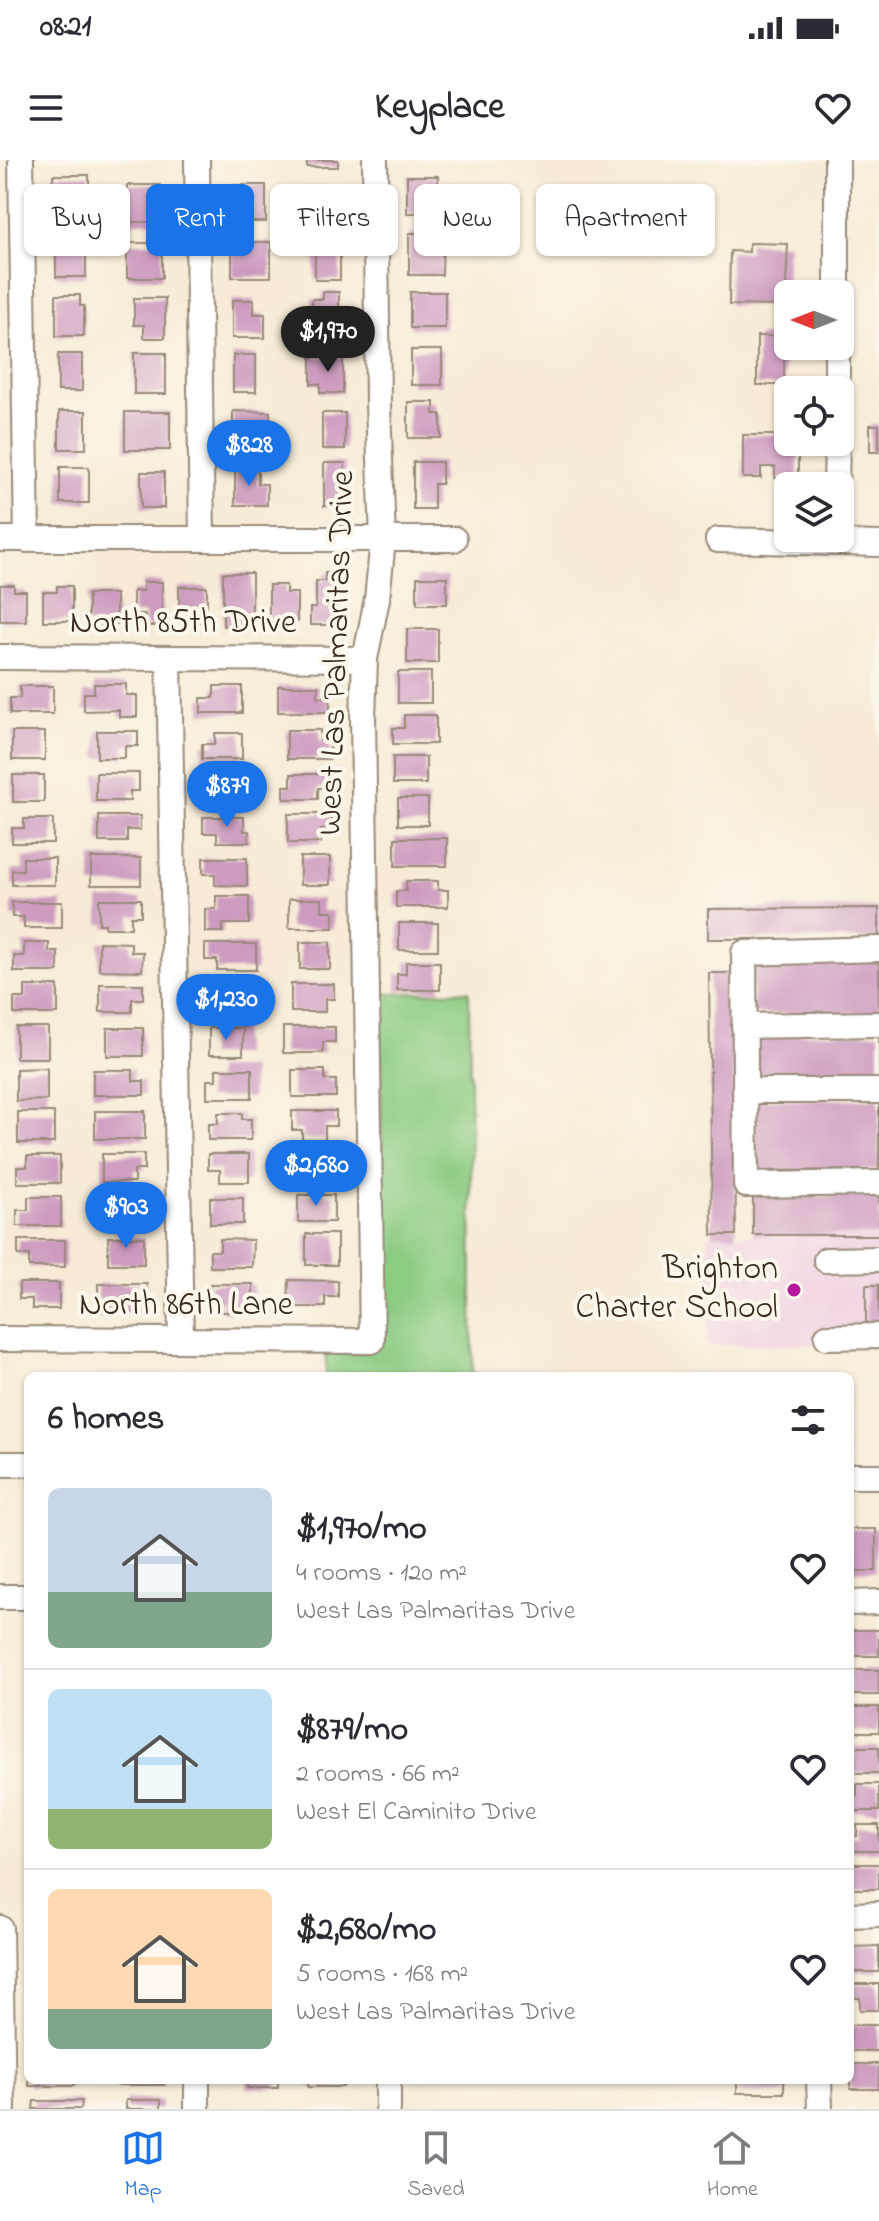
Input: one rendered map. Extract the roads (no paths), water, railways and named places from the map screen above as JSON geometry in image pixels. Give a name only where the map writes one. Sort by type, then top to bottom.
[{"type":"street","points":[[21,160],[12,340],[27,540]]},
{"type":"street","points":[[197,160],[202,539]]},
{"type":"street","name":"West Las Palmaritas Drive","points":[[372,1341],[363,718],[365,659],[377,599],[383,540],[375,160]]},
{"type":"street","points":[[837,160],[837,280]]},
{"type":"street","points":[[0,539],[454,539]]},
{"type":"street","points":[[718,540],[774,540]]},
{"type":"street","points":[[854,542],[879,544]]},
{"type":"street","name":"North 85th Drive","points":[[0,657],[365,659]]},
{"type":"street","points":[[169,658],[181,1340]]},
{"type":"street","points":[[879,949],[744,953],[746,1185],[879,1183]]},
{"type":"street","points":[[744,1026],[879,1024]]},
{"type":"street","points":[[745,1091],[879,1091]]},
{"type":"street","points":[[826,1260],[879,1259]]},
{"type":"street","points":[[827,1337],[879,1336]]},
{"type":"street","name":"North 86th Lane","points":[[0,1339],[372,1341]]},
{"type":"street","points":[[0,1464],[24,1464]]},
{"type":"street","points":[[854,1476],[879,1476]]},
{"type":"street","points":[[0,1597],[24,1597]]},
{"type":"street","points":[[854,1603],[879,1602]]},
{"type":"street","points":[[854,1915],[879,1914]]},
{"type":"street","points":[[0,1928],[3,2109]]},
{"type":"street","points":[[197,2084],[197,2109]]},
{"type":"street","points":[[388,2084],[388,2109]]},
{"type":"street","points":[[819,2084],[820,2109]]},
{"type":"place","name":"Brighton Charter School","points":[[794,1290]]}]
